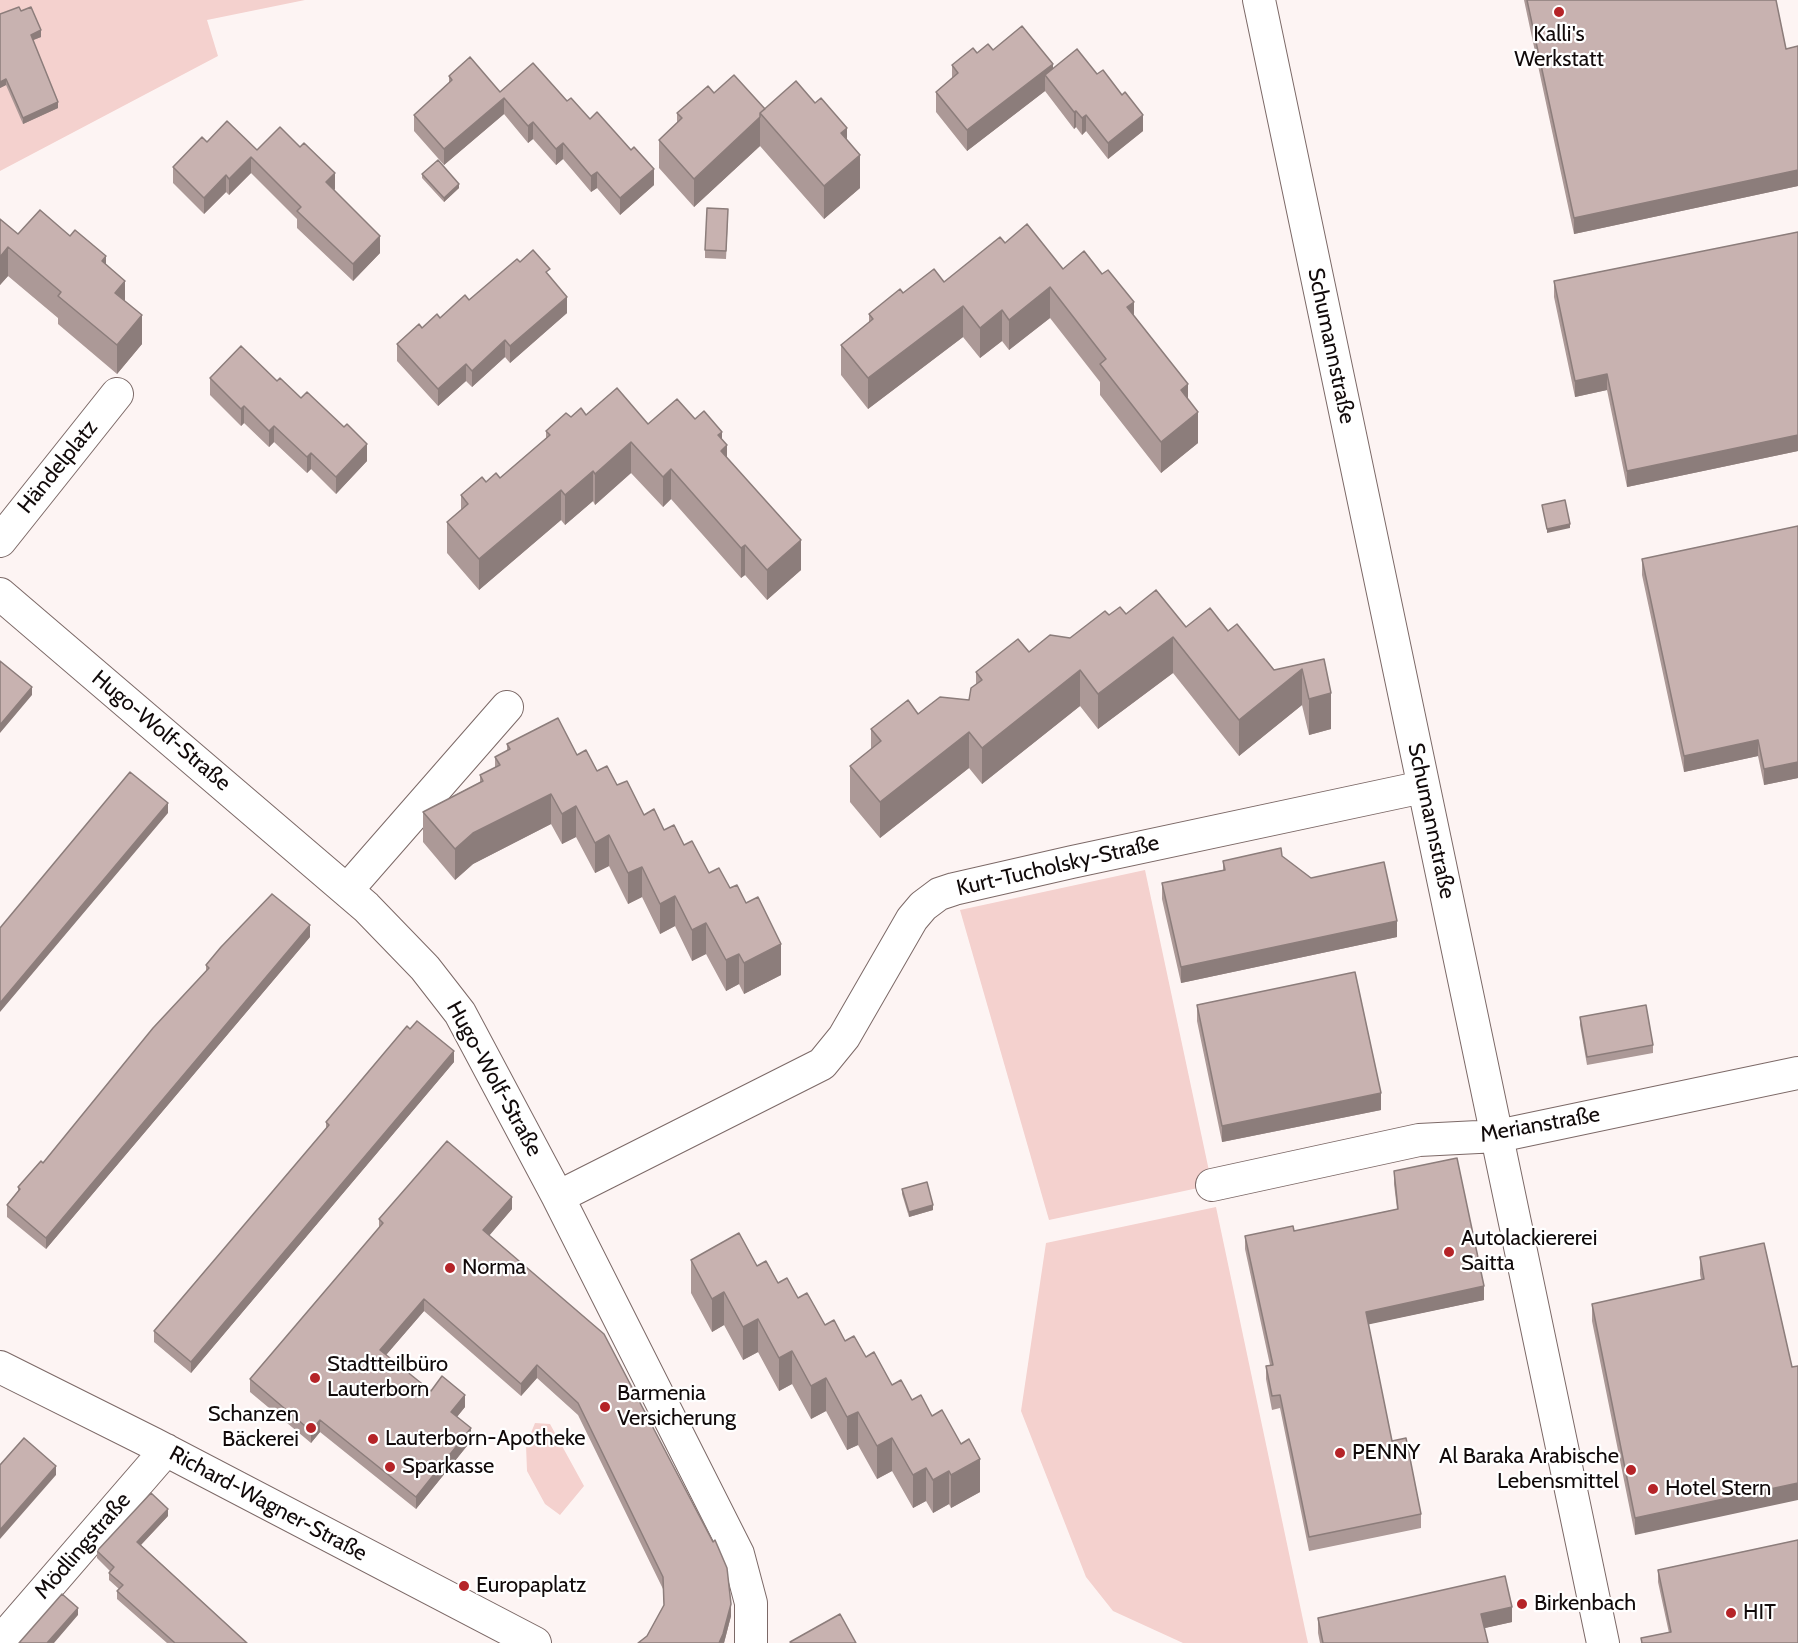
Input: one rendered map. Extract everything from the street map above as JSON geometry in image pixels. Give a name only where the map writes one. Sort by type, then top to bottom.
[{"type":"street","name":"Schumannstraße","points":[[1259,0],[1498,1136],[1602,1643]]},
{"type":"street","name":"Händelplatz","points":[[0,541],[117,394]]},
{"type":"street","name":"Hugo-Wolf-Straße","points":[[0,594],[347,890],[402,942],[460,1013],[558,1197],[738,1554],[751,1604],[751,1643]]},
{"type":"street","points":[[347,890],[507,707]]},
{"type":"street","name":"Kurt-Tucholsky-Straße","points":[[558,1197],[822,1064],[844,1037],[912,919],[923,906],[939,894],[1072,862],[1423,787]]},
{"type":"street","name":"Merianstraße","points":[[1212,1185],[1419,1140],[1498,1136],[1798,1073]]},
{"type":"street","name":"Richard-Wagner-Straße","points":[[0,1367],[166,1450],[535,1643]]},
{"type":"street","name":"Mödlingstraße","points":[[0,1642],[166,1450]]},
{"type":"shaded area","points":[[0,0],[305,0],[207,20],[218,56],[0,171]]},
{"type":"shaded area","points":[[1145,870],[1212,1185],[1049,1220],[960,910]]},
{"type":"shaded area","points":[[1216,1207],[1308,1643],[1183,1643],[1113,1611],[1086,1577],[1021,1411],[1046,1243]]},
{"type":"shaded area","points":[[535,1423],[550,1424],[584,1486],[560,1515],[545,1504],[527,1471],[526,1445]]},
{"type":"building","points":[[1527,0],[1776,0],[1786,49],[1798,46],[1798,170],[1574,218]]},
{"type":"building","points":[[19,7],[21,11],[31,7],[41,30],[31,35],[58,102],[23,118],[6,79],[0,82],[0,14]]},
{"type":"building","points":[[1022,26],[1053,64],[967,130],[936,92],[958,73],[952,65],[973,48],[977,53],[988,44],[993,50]]},
{"type":"building","points":[[1077,49],[1097,74],[1103,70],[1122,95],[1125,92],[1143,115],[1108,143],[1086,115],[1082,118],[1076,111],[1074,112],[1045,75]]},
{"type":"building","points":[[470,57],[500,92],[533,63],[567,101],[571,98],[590,119],[597,112],[631,150],[634,147],[654,169],[620,198],[597,172],[591,176],[563,143],[556,149],[533,122],[528,126],[504,98],[444,149],[414,115],[452,80],[449,76]]},
{"type":"building","points":[[734,75],[765,109],[760,113],[760,117],[694,179],[659,140],[682,118],[677,113],[708,86],[714,93]]},
{"type":"building","points":[[796,81],[815,103],[821,98],[847,128],[841,133],[860,155],[824,186],[760,113]]},
{"type":"building","points":[[227,121],[257,150],[280,127],[300,147],[304,143],[335,173],[326,182],[380,236],[353,264],[297,211],[301,207],[251,157],[229,179],[226,175],[204,198],[173,167],[202,137],[207,142]]},
{"type":"building","points":[[438,160],[459,184],[444,198],[422,174]]},
{"type":"building","points":[[707,208],[728,209],[726,251],[705,250]]},
{"type":"building","points":[[40,210],[70,236],[75,230],[106,256],[102,261],[125,281],[115,293],[142,315],[117,345],[58,296],[61,292],[8,247],[0,257],[0,219],[18,234]]},
{"type":"building","points":[[1027,224],[1063,269],[1084,251],[1102,274],[1108,270],[1134,302],[1127,307],[1188,384],[1181,390],[1198,412],[1161,442],[1100,364],[1106,359],[1050,287],[1009,320],[1002,310],[980,328],[963,306],[868,378],[841,345],[873,319],[869,314],[900,289],[903,293],[934,269],[944,282],[1000,237],[1005,243]]},
{"type":"building","points":[[1798,232],[1798,435],[1627,471],[1607,374],[1575,381],[1554,281]]},
{"type":"building","points":[[533,250],[550,269],[546,272],[567,297],[510,346],[505,340],[472,371],[466,364],[438,389],[397,344],[419,324],[422,328],[437,314],[440,318],[465,295],[469,300],[517,259],[520,262]]},
{"type":"building","points":[[241,346],[277,381],[280,378],[301,398],[307,392],[344,427],[347,424],[367,444],[336,477],[311,453],[307,457],[274,426],[269,431],[244,406],[241,409],[210,378]]},
{"type":"building","points":[[617,388],[648,424],[677,399],[695,419],[704,411],[722,432],[718,435],[727,445],[721,451],[801,540],[767,570],[745,545],[741,548],[671,469],[663,477],[631,442],[595,474],[593,471],[565,495],[561,490],[479,559],[447,522],[468,504],[461,495],[482,477],[486,482],[496,473],[500,478],[550,435],[546,431],[566,413],[571,417],[581,408],[586,415]]},
{"type":"building","points":[[1565,500],[1570,524],[1547,529],[1542,505]]},
{"type":"building","points":[[1798,526],[1798,762],[1764,769],[1758,740],[1684,756],[1642,559]]},
{"type":"building","points":[[1156,590],[1186,627],[1210,608],[1228,631],[1237,624],[1274,670],[1324,659],[1331,693],[1309,699],[1302,669],[1239,720],[1173,637],[1098,694],[1080,670],[982,748],[969,732],[880,802],[850,766],[881,741],[871,729],[908,700],[918,714],[940,697],[969,700],[971,688],[982,680],[976,672],[1018,639],[1029,652],[1050,635],[1070,638],[1105,611],[1109,615],[1120,607],[1126,614]]},
{"type":"building","points":[[0,661],[32,687],[0,725]]},
{"type":"building","points":[[558,718],[577,755],[586,750],[597,771],[607,766],[617,785],[627,781],[644,815],[654,809],[664,830],[674,825],[684,845],[692,841],[709,873],[719,868],[730,888],[737,885],[746,903],[758,897],[781,944],[744,963],[739,954],[726,960],[706,923],[692,930],[675,896],[660,904],[642,867],[628,873],[609,835],[595,843],[576,806],[562,814],[551,794],[473,833],[455,849],[423,812],[483,781],[480,775],[500,765],[495,757],[510,749],[507,744]]},
{"type":"building","points":[[130,772],[168,803],[0,1003],[0,928]]},
{"type":"building","points":[[1281,848],[1282,856],[1311,878],[1384,862],[1397,921],[1181,967],[1162,883],[1225,870],[1223,861]]},
{"type":"building","points":[[272,894],[310,925],[46,1238],[7,1205],[20,1189],[18,1187],[41,1161],[43,1163],[153,1028],[209,968],[206,965],[221,947]]},
{"type":"building","points":[[1355,972],[1381,1093],[1222,1126],[1197,1005]]},
{"type":"building","points":[[1646,1005],[1653,1045],[1587,1057],[1580,1017]]},
{"type":"building","points":[[417,1021],[454,1051],[191,1362],[154,1331],[329,1125],[326,1122],[407,1026],[410,1029]]},
{"type":"building","points":[[447,1141],[512,1197],[483,1230],[604,1334],[713,1542],[715,1540],[727,1568],[731,1604],[719,1643],[638,1643],[647,1636],[664,1605],[663,1577],[578,1403],[537,1365],[521,1384],[424,1299],[380,1350],[431,1391],[442,1376],[465,1395],[451,1412],[471,1428],[416,1497],[320,1420],[311,1431],[250,1379],[383,1223],[379,1219]]},
{"type":"building","points":[[1457,1158],[1484,1286],[1366,1312],[1392,1441],[1406,1438],[1421,1514],[1309,1537],[1280,1395],[1272,1396],[1266,1366],[1273,1365],[1245,1236],[1293,1226],[1294,1231],[1398,1209],[1394,1171]]},
{"type":"building","points":[[927,1182],[933,1205],[909,1212],[902,1189]]},
{"type":"building","points":[[739,1233],[757,1266],[766,1261],[778,1283],[787,1278],[798,1298],[807,1293],[825,1325],[834,1320],[845,1341],[854,1336],[866,1357],[874,1352],[892,1385],[901,1380],[912,1400],[921,1395],[932,1416],[942,1410],[961,1444],[969,1439],[980,1459],[951,1475],[949,1471],[933,1480],[926,1468],[913,1475],[892,1438],[877,1446],[858,1412],[847,1417],[826,1378],[811,1386],[792,1351],[779,1358],[758,1319],[743,1327],[724,1292],[712,1299],[691,1260]]},
{"type":"building","points":[[1764,1243],[1792,1367],[1798,1366],[1798,1483],[1635,1518],[1592,1304],[1704,1279],[1700,1257]]},
{"type":"building","points":[[24,1438],[56,1466],[0,1530],[0,1465]]},
{"type":"building","points":[[151,1493],[168,1509],[137,1542],[247,1643],[175,1643],[117,1591],[123,1585],[109,1573],[114,1567],[97,1551]]},
{"type":"building","name":"HIT","points":[[1798,1540],[1798,1643],[1642,1643],[1641,1638],[1671,1632],[1658,1570]]},
{"type":"building","points":[[1505,1576],[1512,1607],[1481,1614],[1488,1643],[1323,1643],[1318,1618]]},
{"type":"building","points":[[62,1594],[78,1608],[47,1643],[19,1643]]},
{"type":"building","points":[[840,1614],[856,1643],[790,1642]]},
{"type":"place","name":"Kalli's Werkstatt","points":[[1559,12]]},
{"type":"place","name":"Autolackiererei Saitta","points":[[1449,1252]]},
{"type":"place","name":"Norma","points":[[450,1268]]},
{"type":"place","name":"Stadtteilbüro Lauterborn","points":[[315,1378]]},
{"type":"place","name":"Barmenia Versicherung","points":[[605,1407]]},
{"type":"place","name":"Schanzen Bäckerei","points":[[311,1428]]},
{"type":"place","name":"Lauterborn-Apotheke","points":[[373,1439]]},
{"type":"place","name":"PENNY","points":[[1340,1453]]},
{"type":"place","name":"Sparkasse","points":[[390,1467]]},
{"type":"place","name":"Al Baraka Arabische Lebensmittel","points":[[1631,1470]]},
{"type":"place","name":"Hotel Stern","points":[[1653,1489]]},
{"type":"place","name":"Europaplatz","points":[[464,1586]]},
{"type":"place","name":"Birkenbach","points":[[1522,1604]]},
{"type":"place","name":"HIT","points":[[1731,1613]]}]
